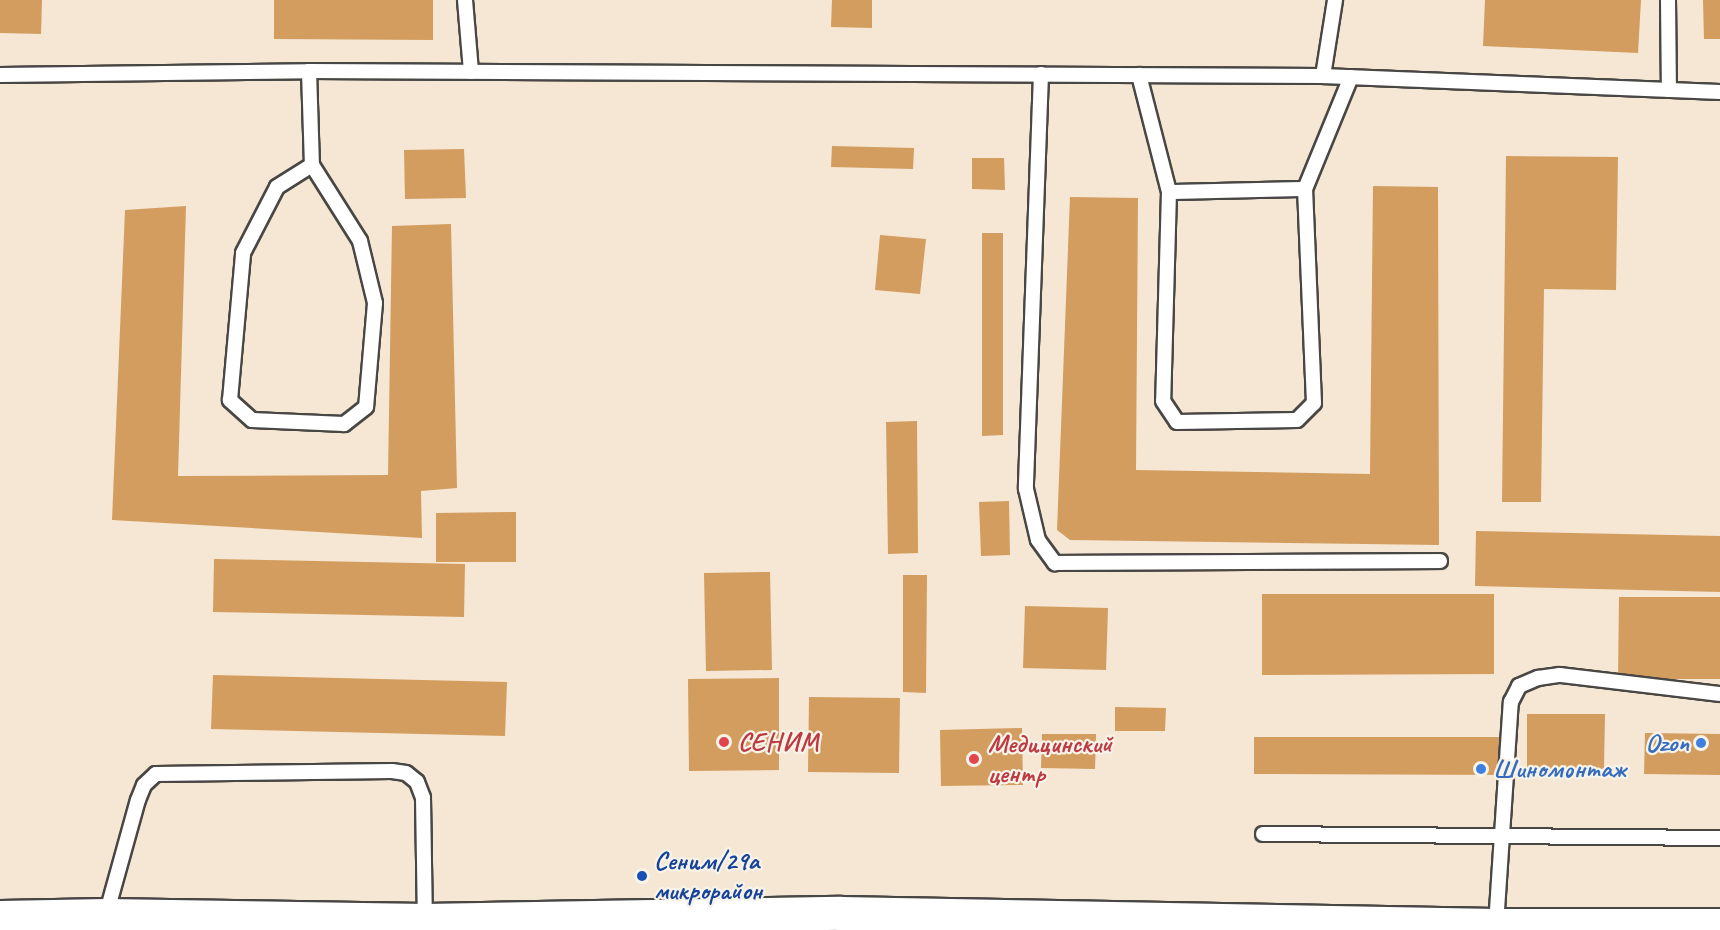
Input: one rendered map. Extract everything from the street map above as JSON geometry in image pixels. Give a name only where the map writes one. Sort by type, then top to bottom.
[{"type":"main road","points":[[0,916],[1496,927],[1720,925]]},
{"type":"lane","points":[[465,0],[471,72]]},
{"type":"lane","points":[[1323,76],[1335,0]]},
{"type":"lane","points":[[1668,0],[1669,90]]},
{"type":"lane","points":[[309,71],[312,165],[360,241],[375,303],[366,407],[345,424],[252,420],[230,400],[243,253],[277,187],[312,165]]},
{"type":"lane","points":[[0,75],[309,71],[1323,76],[1720,92]]},
{"type":"lane","points":[[1041,74],[1026,489],[1038,540],[1055,563],[1440,561]]},
{"type":"lane","points":[[1139,75],[1169,192],[1163,401],[1177,422],[1297,420],[1314,403],[1305,189],[1351,77]]},
{"type":"lane","points":[[1169,192],[1305,189]]},
{"type":"lane","points":[[1496,927],[1511,702],[1519,686],[1538,678],[1560,675],[1720,694]]},
{"type":"lane","points":[[106,915],[138,800],[144,785],[156,774],[392,771],[406,773],[417,782],[423,798],[425,920]]},
{"type":"lane","points":[[1263,834],[1720,838]]},
{"type":"building","points":[[0,0],[42,0],[41,34],[0,33]]},
{"type":"building","points":[[274,0],[433,0],[433,40],[274,39]]},
{"type":"building","points":[[832,0],[872,0],[872,28],[831,27]]},
{"type":"building","points":[[1485,0],[1641,0],[1638,53],[1483,46]]},
{"type":"building","points":[[1703,0],[1720,0],[1720,39],[1704,39]]},
{"type":"building","points":[[832,146],[914,148],[913,169],[831,167]]},
{"type":"building","points":[[464,149],[466,198],[405,199],[404,150]]},
{"type":"building","points":[[1506,156],[1618,157],[1616,290],[1544,289],[1541,502],[1502,502]]},
{"type":"building","points":[[972,158],[1004,158],[1005,190],[972,189]]},
{"type":"building","points":[[1373,186],[1438,187],[1439,545],[1070,540],[1057,530],[1070,197],[1138,198],[1136,470],[1370,474]]},
{"type":"building","points":[[186,206],[178,476],[388,475],[392,226],[451,224],[457,488],[421,491],[422,538],[112,520],[125,210]]},
{"type":"building","points":[[982,233],[1003,233],[1003,435],[982,436]]},
{"type":"building","points":[[880,235],[926,239],[920,294],[875,290]]},
{"type":"building","points":[[917,421],[918,553],[888,554],[886,422]]},
{"type":"building","points":[[1009,501],[1010,555],[981,556],[979,502]]},
{"type":"building","points":[[516,512],[516,562],[436,562],[436,513]]},
{"type":"building","points":[[1476,531],[1720,536],[1720,592],[1475,586]]},
{"type":"building","points":[[214,559],[465,564],[464,617],[213,612]]},
{"type":"building","points":[[770,572],[772,670],[706,671],[704,573]]},
{"type":"building","points":[[903,575],[927,575],[926,693],[903,692]]},
{"type":"building","points":[[1262,594],[1494,594],[1494,674],[1262,675]]},
{"type":"building","points":[[1619,597],[1720,597],[1720,679],[1618,679]]},
{"type":"building","points":[[1025,606],[1108,608],[1106,670],[1023,668]]},
{"type":"building","points":[[213,675],[507,682],[505,736],[211,729]]},
{"type":"building","points":[[779,678],[779,770],[689,771],[688,679]]},
{"type":"building","points":[[809,697],[900,698],[899,773],[808,772]]},
{"type":"building","points":[[1115,707],[1166,708],[1165,731],[1115,731]]},
{"type":"building","points":[[1527,714],[1605,714],[1604,769],[1527,769]]},
{"type":"building","points":[[1022,728],[1023,785],[941,786],[940,730]]},
{"type":"building","points":[[1645,733],[1720,734],[1720,775],[1644,774]]},
{"type":"building","points":[[1042,734],[1096,734],[1095,769],[1041,768]]},
{"type":"building","points":[[1254,737],[1505,737],[1504,775],[1254,774]]},
{"type":"place","name":"СЕНИМ","points":[[724,742]]},
{"type":"place","name":"Ozon","points":[[1701,743]]},
{"type":"place","name":"Медицинский центр","points":[[974,759]]},
{"type":"place","name":"Шиномонтаж","points":[[1481,769]]},
{"type":"place","name":"Сеним/29а микрорайон","points":[[642,876]]}]
